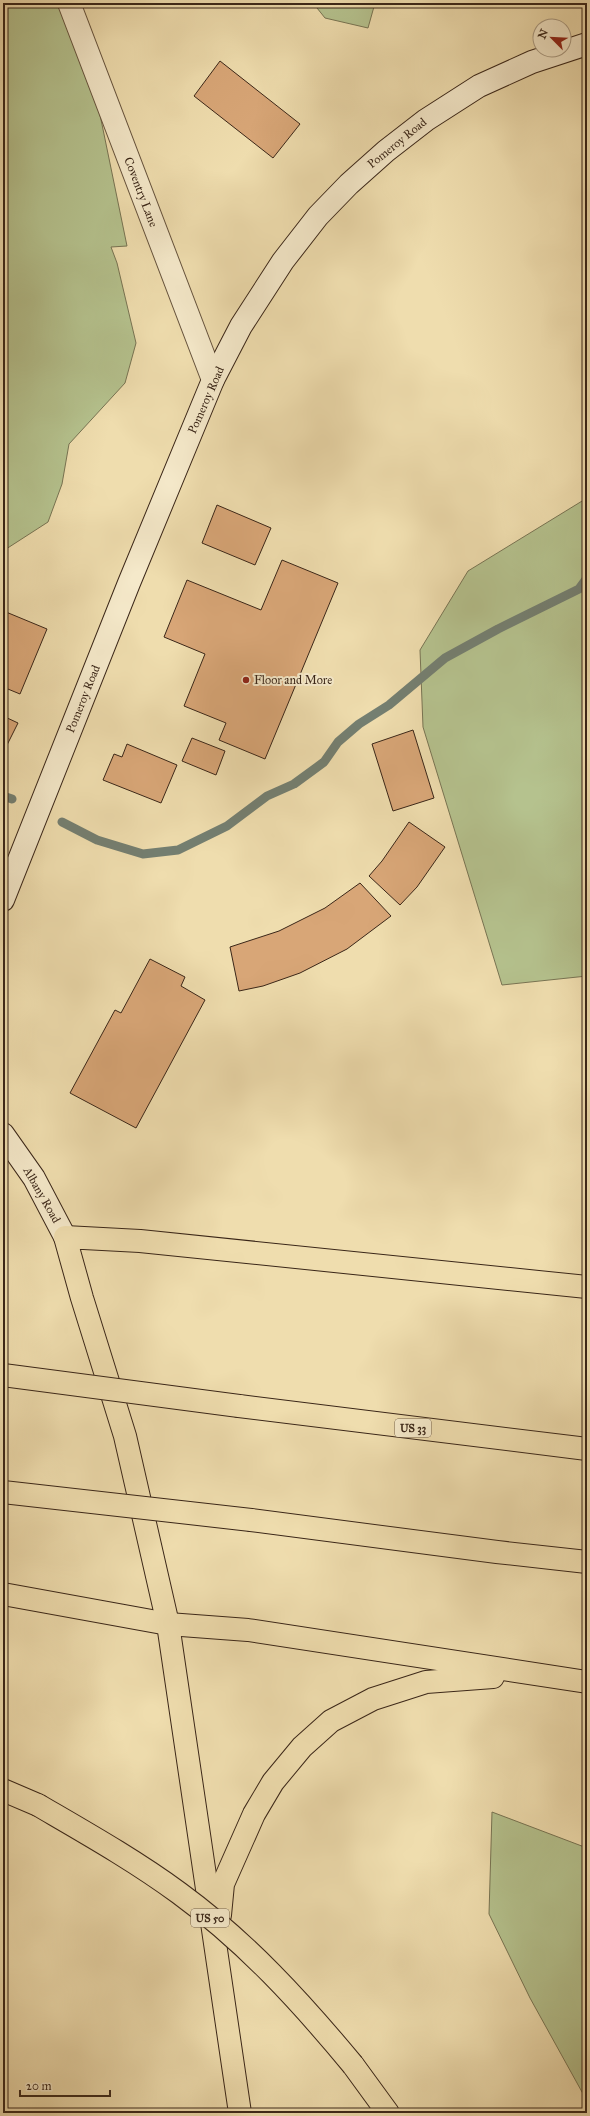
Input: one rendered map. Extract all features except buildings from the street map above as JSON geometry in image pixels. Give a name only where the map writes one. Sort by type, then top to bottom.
[{"type":"highway","points":[[240,2113],[168,1624],[125,1436],[82,1298],[65,1237],[140,1241],[587,1286]]},
{"type":"highway","name":"US 33","points":[[3,1375],[587,1449]]},
{"type":"highway","points":[[3,1492],[251,1520],[497,1552],[587,1562]]},
{"type":"highway","points":[[3,1594],[168,1624],[255,1631],[587,1682]]},
{"type":"highway","points":[[217,1954],[223,1884],[262,1801],[273,1782],[302,1747],[331,1721],[373,1699],[426,1682],[529,1674]]},
{"type":"highway","name":"US 50","points":[[3,1790],[38,1805],[121,1853],[180,1893],[232,1936],[284,1984],[353,2065],[388,2113]]},
{"type":"street","name":"Coventry Lane","points":[[69,3],[213,380]]},
{"type":"street","name":"Pomeroy Road","points":[[3,900],[129,583],[213,380],[242,326],[283,261],[318,216],[349,184],[380,155],[426,120],[479,86],[532,62],[587,44]]},
{"type":"street","name":"Albany Road","points":[[3,1134],[34,1178],[65,1237]]},
{"type":"green space","points":[[3,3],[77,3],[127,246],[111,247],[117,263],[136,343],[125,383],[69,444],[62,484],[48,522],[3,551]]},
{"type":"green space","points":[[313,3],[375,3],[368,28],[325,18]]},
{"type":"green space","points":[[587,498],[587,976],[502,985],[423,727],[420,650],[468,571]]},
{"type":"green space","points":[[492,1812],[587,1848],[587,2101],[530,1998],[489,1914]]},
{"type":"waterway","points":[[62,822],[97,840],[143,854],[178,850],[227,826],[267,796],[294,784],[324,762],[338,742],[359,724],[389,705],[445,658],[498,629],[579,589],[587,578]]},
{"type":"waterway","points":[[3,796],[12,799]]},
{"type":"place","name":"Floor and More","points":[[246,680]]}]
